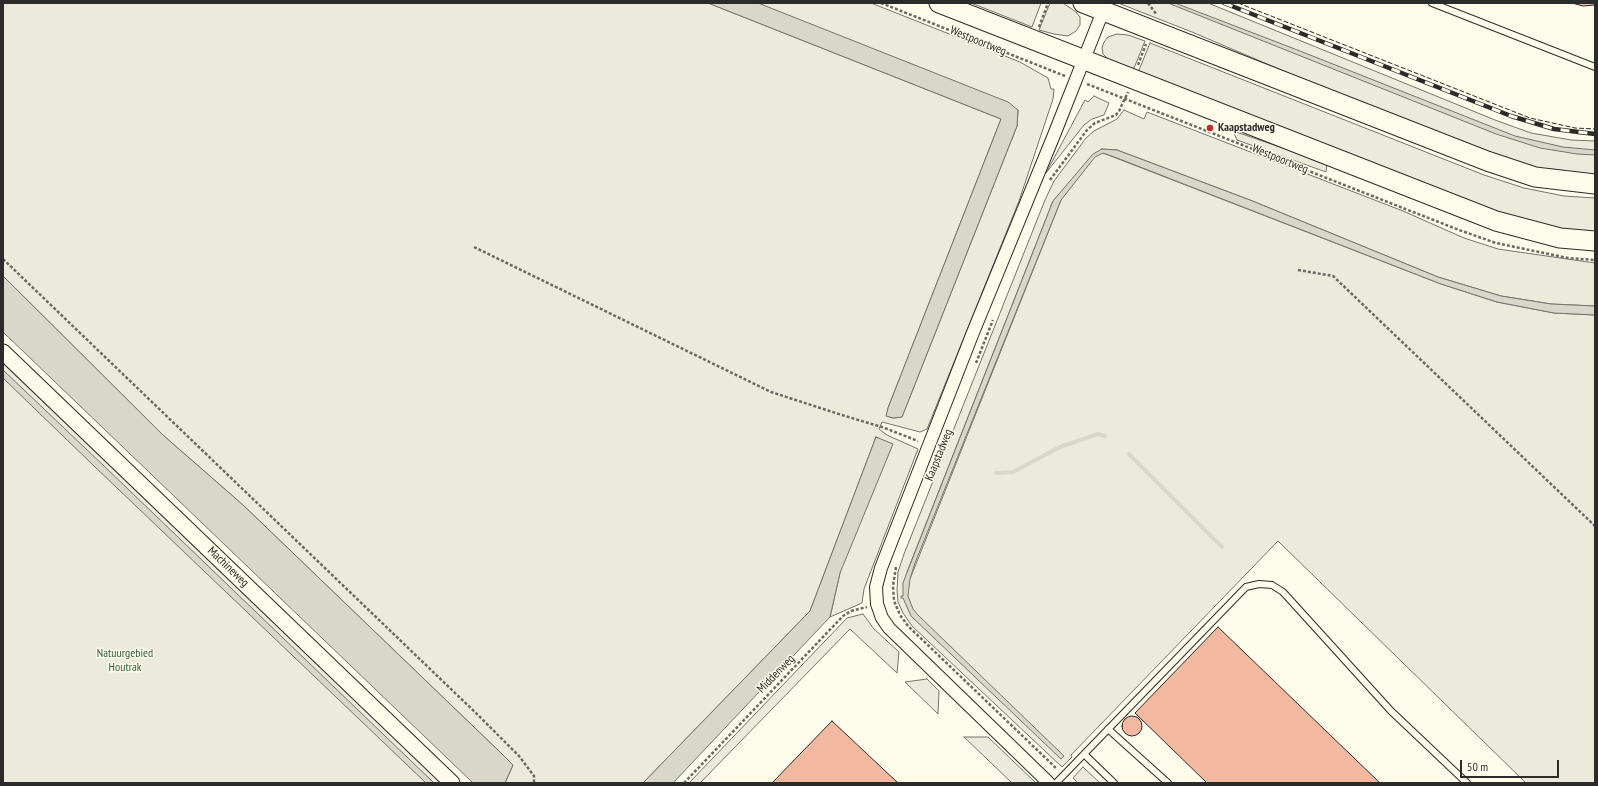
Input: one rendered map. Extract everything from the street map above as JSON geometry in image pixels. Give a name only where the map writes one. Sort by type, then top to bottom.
[{"type":"main road","name":"Westpoortweg","points":[[939,3],[1496,221],[1560,238],[1595,241]]},
{"type":"main road","points":[[1083,3],[1105,7],[1152,30],[1487,162],[1535,177],[1595,184]]},
{"type":"street","name":"Kaapstadweg","points":[[1050,783],[888,628],[882,618],[877,604],[876,587],[881,568],[929,445],[1105,7]]},
{"type":"street","name":"Machineweg","points":[[3,352],[452,783]]},
{"type":"lane","points":[[1432,3],[1595,66]]},
{"type":"lane","points":[[1056,783],[1246,588],[1259,584],[1272,585],[1283,592],[1390,711],[1466,783]]},
{"type":"lane","points":[[1108,729],[1168,783]]},
{"type":"lane","points":[[1084,754],[1114,783]]},
{"type":"path","name":"Westpoortweg","points":[[881,3],[1459,230],[1496,243],[1568,258],[1595,260]]},
{"type":"path","points":[[1047,187],[1050,180],[1087,130],[1096,123],[1116,115],[1125,99],[1158,14],[1148,3]]},
{"type":"path","points":[[474,247],[771,392],[882,427],[929,445]]},
{"type":"path","points":[[3,260],[478,715],[519,756],[534,776],[534,783]]},
{"type":"path","points":[[1298,270],[1333,276],[1595,526]]},
{"type":"path","points":[[976,364],[993,320]]},
{"type":"path","points":[[898,562],[893,586],[894,601],[900,615],[908,626],[1064,775]]},
{"type":"path","name":"Middenweg","points":[[684,783],[843,616],[851,611],[894,601]]},
{"type":"green space","points":[[3,3],[708,3],[1001,119],[888,408],[887,416],[893,418],[902,417],[1017,126],[1018,110],[755,3],[871,3],[1020,62],[1048,78],[1051,89],[1054,89],[1053,99],[1019,201],[927,429],[920,432],[882,422],[879,429],[887,435],[918,449],[864,589],[862,603],[830,617],[840,573],[876,437],[810,611],[643,783],[505,783],[513,765],[243,505],[164,436],[3,276]]},
{"type":"green space","points":[[971,3],[1041,3],[1032,27]]},
{"type":"green space","points":[[1050,3],[1063,3],[1076,12],[1080,17],[1080,25],[1076,31],[1068,36],[1039,30]]},
{"type":"green space","points":[[1118,3],[1208,3],[1495,120],[1531,133],[1571,140],[1595,141],[1595,178],[1528,169],[1436,136],[1192,32]]},
{"type":"green space","points":[[1117,34],[1128,35],[1145,41],[1132,73],[1108,59],[1103,54],[1102,48],[1104,42],[1108,37]]},
{"type":"green space","points":[[1150,43],[1484,175],[1524,188],[1564,196],[1595,198],[1595,235],[1518,223],[1137,75]]},
{"type":"green space","points":[[1094,96],[1109,103],[1104,115],[1092,119],[1084,125],[1046,173],[1085,100],[1088,102]]},
{"type":"green space","points":[[1124,110],[1144,119],[1147,112],[1403,211],[1464,238],[1498,249],[1595,263],[1595,306],[1551,304],[1501,296],[1438,277],[1250,200],[1117,150],[1101,149],[1103,153],[1441,284],[1497,302],[1554,313],[1595,315],[1595,783],[1526,783],[1278,541],[1071,755],[1072,757],[1062,767],[912,626],[903,613],[898,602],[898,572],[1045,200],[1054,181],[1086,138],[1094,131],[1117,119]],"holes":[[[1093,158],[1061,200],[910,579],[907,572],[1053,201]]]},
{"type":"green space","points":[[1233,131],[1327,163],[1326,172],[1237,140]]},
{"type":"green space","name":"Natuurgebied Houtrak","points":[[3,359],[445,783],[3,783]]},
{"type":"green space","points":[[863,614],[874,629],[899,652],[897,673],[850,629],[700,783],[689,783],[847,618]]},
{"type":"green space","points":[[927,679],[939,691],[938,714],[905,682]]},
{"type":"green space","points":[[964,737],[988,737],[1036,783],[1012,783]]},
{"type":"green space","points":[[1083,767],[1100,783],[1078,783],[1073,778]]},
{"type":"shaded area","points":[[708,3],[758,3],[1008,102],[1018,110],[1017,126],[902,417],[893,418],[886,416],[888,408],[1001,119]]},
{"type":"shaded area","points":[[1168,3],[1175,3],[1515,136],[1563,147],[1595,150],[1595,155],[1577,154],[1540,148],[1496,134]]},
{"type":"shaded area","points":[[1102,149],[1117,150],[1250,200],[1438,277],[1501,296],[1551,304],[1595,306],[1595,315],[1554,313],[1497,302],[1441,284],[1117,158],[1103,153],[1095,157],[1061,200],[915,563],[910,579],[908,596],[913,609],[918,615],[1064,756],[1061,759],[911,616],[901,596],[903,596],[903,583],[906,575],[1053,201],[1093,154]]},
{"type":"shaded area","points":[[3,276],[164,436],[243,505],[513,765],[505,783],[473,783],[3,332]]},
{"type":"shaded area","points":[[3,370],[434,783],[426,783],[94,466],[3,378]]},
{"type":"shaded area","points":[[876,437],[893,444],[840,573],[830,617],[673,783],[643,783],[810,611]]},
{"type":"building","points":[[1572,3],[1595,3],[1595,5],[1583,6]]},
{"type":"building","points":[[1218,627],[1380,783],[1207,783],[1135,713]]},
{"type":"building","points":[[1132,716],[1139,719],[1142,726],[1139,733],[1132,736],[1125,733],[1122,726],[1125,719]]},
{"type":"building","points":[[832,721],[898,783],[772,783]]},
{"type":"waterway","points":[[996,473],[1013,472],[1060,447],[1098,434],[1105,436]]},
{"type":"waterway","points":[[1129,454],[1222,547]]},
{"type":"railway","points":[[1224,3],[1511,116],[1554,129],[1595,134]]},
{"type":"fence","points":[[1238,3],[1530,118],[1575,128],[1595,129]]},
{"type":"place","name":"Kaapstadweg","points":[[1210,128]]}]
